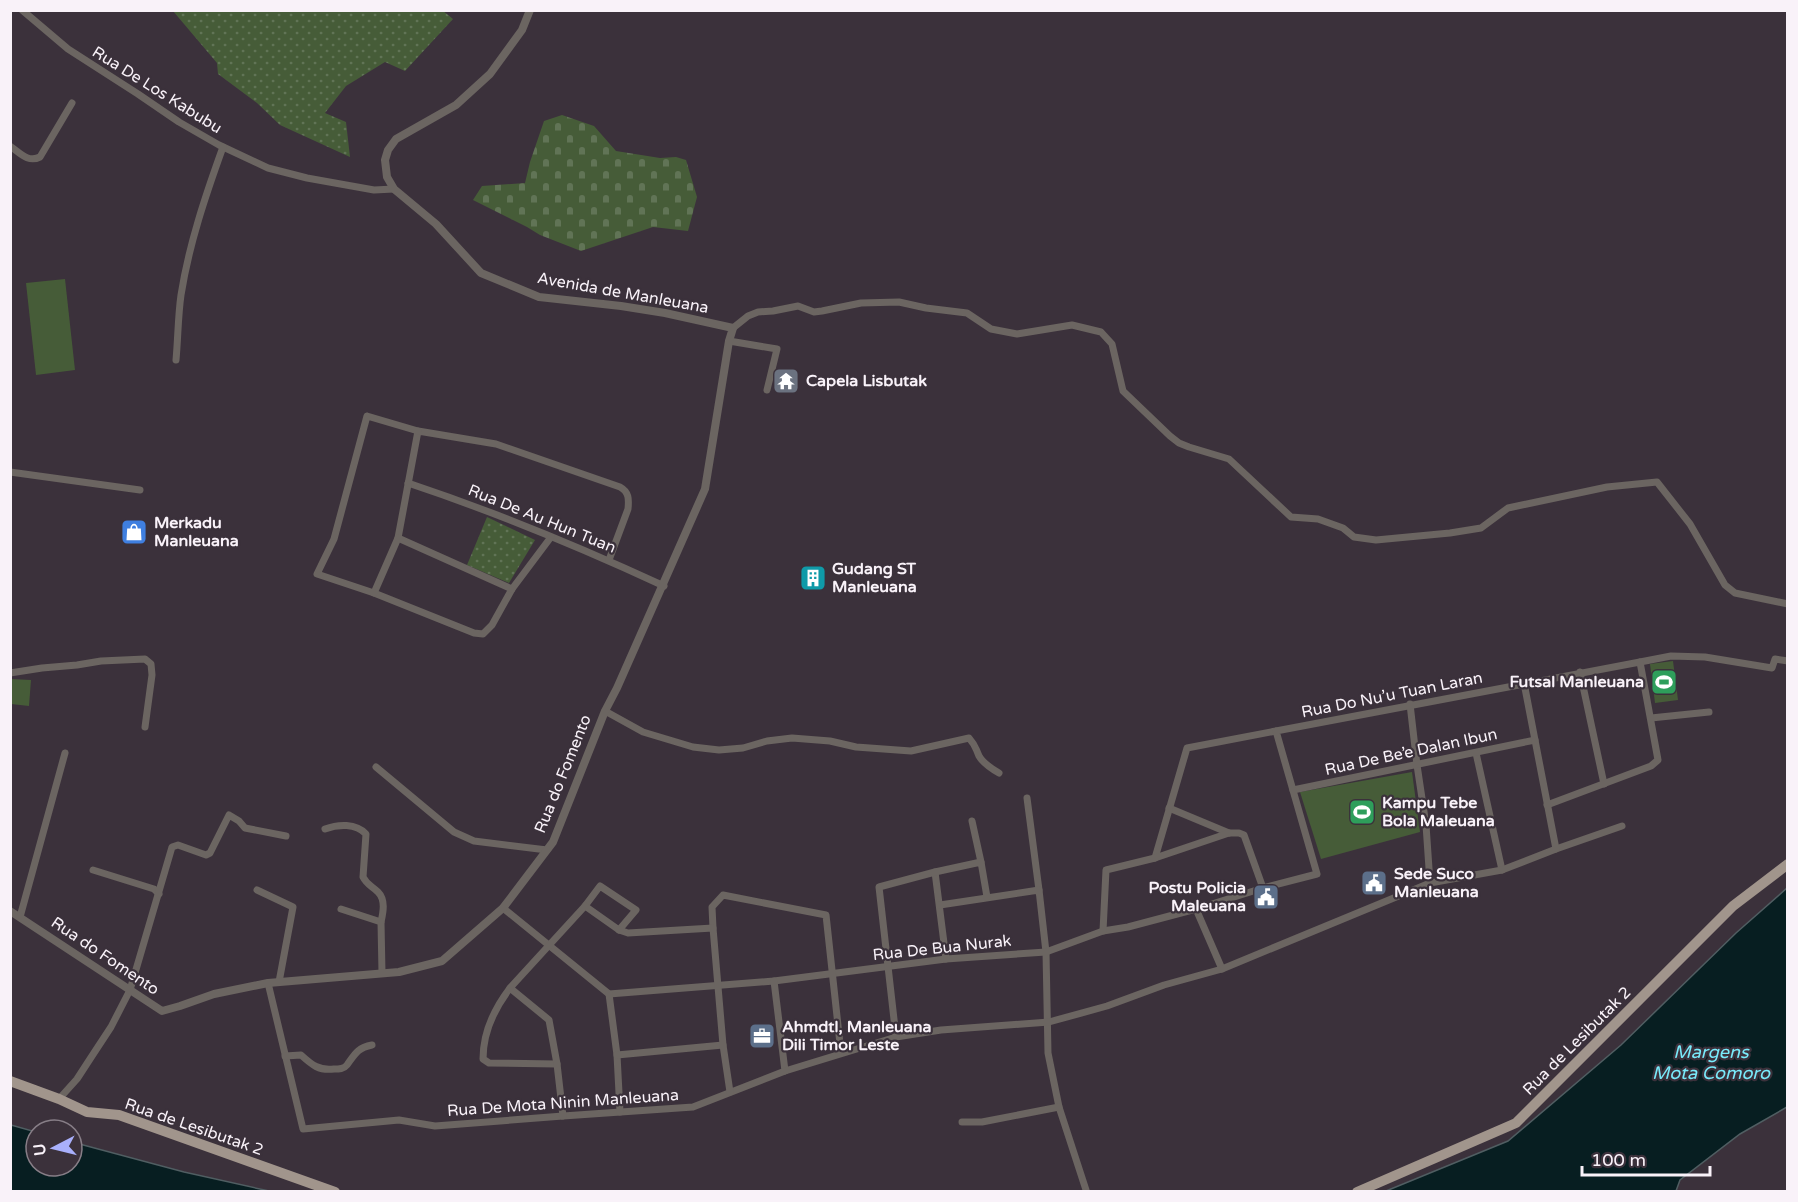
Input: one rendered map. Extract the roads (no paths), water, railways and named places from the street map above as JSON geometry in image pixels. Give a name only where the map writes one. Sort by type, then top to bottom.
[{"type":"main road","name":"Rua de Lesibutak 2","points":[[1357,1191],[1516,1123],[1733,906],[1788,864]]},
{"type":"main road","name":"Rua de Lesibutak 2","points":[[10,1081],[59,1098],[87,1112],[119,1116],[335,1191]]},
{"type":"street","name":"Rua De Los Kabubu","points":[[22,10],[68,49],[179,122],[223,147],[268,168],[307,178],[374,190],[394,189]]},
{"type":"street","points":[[394,189],[387,177],[385,160],[388,150],[396,139],[456,105],[490,74],[522,30],[530,10]]},
{"type":"street","points":[[10,146],[28,159],[34,160],[39,157],[72,103]]},
{"type":"street","points":[[176,360],[181,294],[210,184],[223,147]]},
{"type":"street","name":"Avenida de Manleuana","points":[[394,189],[436,224],[481,273],[539,297],[665,313],[733,328]]},
{"type":"street","points":[[733,328],[748,316],[758,312],[798,306],[814,312],[861,303],[899,302],[967,313],[991,329],[1017,334],[1072,326],[1101,332],[1112,344],[1123,391],[1150,418],[1179,443],[1229,459],[1291,517],[1318,519],[1342,528],[1353,537],[1376,540],[1439,534],[1481,528],[1508,508],[1607,487],[1657,482],[1690,524],[1725,585],[1734,593],[1788,604]]},
{"type":"street","name":"Rua do Fomento","points":[[10,911],[162,1011],[214,994],[268,983],[399,972],[442,961],[503,908],[553,842],[605,711],[618,688],[705,489],[733,328]]},
{"type":"street","points":[[729,341],[777,349],[767,390]]},
{"type":"street","points":[[551,537],[512,589],[492,625],[483,634],[474,633],[374,593],[317,574],[334,539],[367,416],[418,431],[496,444],[625,490],[628,509],[609,560]]},
{"type":"street","points":[[374,593],[398,538],[418,431]]},
{"type":"street","points":[[10,472],[140,490]]},
{"type":"street","name":"Rua De Au Hun Tuan","points":[[408,483],[467,502],[609,560],[663,586]]},
{"type":"street","points":[[398,538],[512,589]]},
{"type":"street","name":"Rua Do Nu’u Tuan Laran","points":[[1170,808],[1187,748],[1671,656],[1705,657],[1772,668],[1774,659],[1788,661]]},
{"type":"street","points":[[10,673],[145,658],[151,664],[152,675],[145,727]]},
{"type":"street","points":[[1547,805],[1651,766],[1658,760],[1640,662]]},
{"type":"street","points":[[1580,672],[1604,784]]},
{"type":"street","points":[[1524,683],[1556,849]]},
{"type":"street","points":[[1410,704],[1426,825],[1430,883]]},
{"type":"street","points":[[605,711],[643,732],[693,747],[719,750],[743,748],[767,741],[792,738],[830,741],[856,747],[911,751],[969,738],[978,747],[980,756],[989,767],[999,773]]},
{"type":"street","points":[[1650,718],[1709,712]]},
{"type":"street","points":[[1276,731],[1293,790]]},
{"type":"street","name":"Rua De Be’e Dalan Ibun","points":[[1293,790],[1535,740]]},
{"type":"street","points":[[20,917],[64,753]]},
{"type":"street","points":[[1476,753],[1502,870]]},
{"type":"street","points":[[376,767],[454,832],[474,841],[547,850]]},
{"type":"street","name":"Rua De Bua Nurak","points":[[609,994],[774,981],[946,959],[1046,952],[1103,932],[1196,909],[1317,874],[1293,790]]},
{"type":"street","points":[[1027,798],[1046,952],[1048,1053],[1059,1107],[1086,1190]]},
{"type":"street","points":[[1155,858],[1170,808],[1229,833]]},
{"type":"street","points":[[59,1098],[77,1079],[111,1027],[130,990],[172,847],[178,845],[206,855],[210,852],[229,815],[245,828],[286,836]]},
{"type":"street","points":[[972,821],[987,897]]},
{"type":"street","points":[[325,829],[356,826],[366,834],[363,877],[366,883],[382,898],[382,973]]},
{"type":"street","name":"Rua De Mota Ninin Manleuana","points":[[268,983],[303,1129],[399,1120],[435,1126],[693,1107],[785,1071],[896,1037],[941,1030],[1048,1022],[1107,1006],[1222,969],[1430,883],[1502,870],[1622,826]]},
{"type":"street","points":[[1103,932],[1106,870],[1155,858],[1229,833],[1244,835],[1263,888]]},
{"type":"street","points":[[896,1037],[879,887],[981,862]]},
{"type":"street","points":[[93,870],[154,888],[159,894]]},
{"type":"street","points":[[935,872],[946,959]]},
{"type":"street","points":[[557,1064],[489,1063],[483,1059],[485,1036],[496,1006],[600,886],[636,910],[619,930]]},
{"type":"street","points":[[257,890],[293,907],[279,982]]},
{"type":"street","points":[[940,905],[1039,890]]},
{"type":"street","points":[[730,1092],[723,1045],[712,928],[712,907],[723,895],[826,915],[841,1053]]},
{"type":"street","points":[[585,906],[619,930],[628,933],[712,928]]},
{"type":"street","points":[[503,908],[609,994],[620,1112]]},
{"type":"street","points":[[341,909],[381,922]]},
{"type":"street","points":[[1196,909],[1222,969]]},
{"type":"street","points":[[774,981],[785,1071]]},
{"type":"street","points":[[510,988],[549,1020],[564,1116]]},
{"type":"street","points":[[285,1056],[301,1055],[313,1065],[325,1070],[342,1069],[350,1058],[364,1047],[372,1045]]},
{"type":"street","points":[[616,1055],[723,1045]]},
{"type":"street","points":[[962,1122],[982,1122],[1059,1107]]},
{"type":"water","name":"Margens Mota Comoro","points":[[1787,888],[1787,1107],[1740,1134],[1680,1180],[1676,1191],[1386,1191],[1508,1141],[1621,1045],[1736,933]]},
{"type":"water","points":[[11,1125],[24,1129],[24,1178],[84,1178],[84,1145],[184,1172],[269,1191],[11,1191]]},
{"type":"place","name":"Capela Lisbutak","points":[[786,381]]},
{"type":"place","name":"Merkadu Manleuana","points":[[134,532]]},
{"type":"place","name":"Gudang ST Manleuana","points":[[813,578]]},
{"type":"place","name":"Futsal Manleuana","points":[[1664,682]]},
{"type":"place","name":"Kampu Tebe Bola Maleuana","points":[[1362,812]]},
{"type":"place","name":"Sede Suco Manleuana","points":[[1374,883]]},
{"type":"place","name":"Postu Policia Maleuana","points":[[1266,897]]},
{"type":"place","name":"Ahmdtl, Manleuana Dili Timor Leste","points":[[762,1036]]}]
